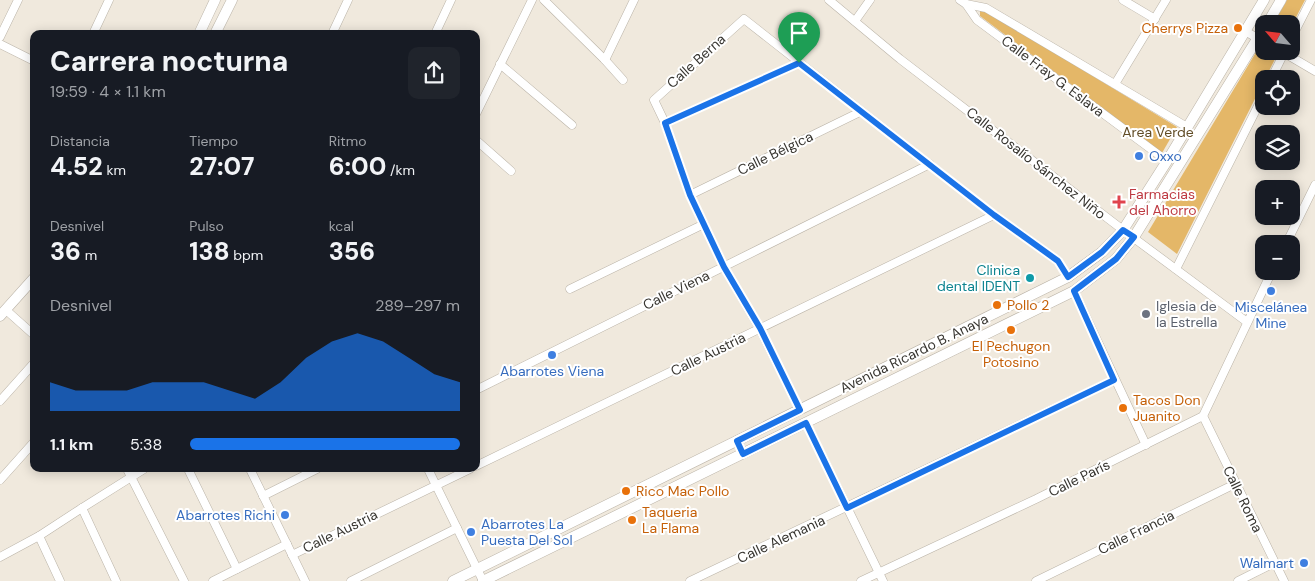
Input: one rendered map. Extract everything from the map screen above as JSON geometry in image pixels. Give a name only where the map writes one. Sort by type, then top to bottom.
[{"type":"main road","points":[[201,30],[215,0]]},
{"type":"main road","points":[[217,30],[232,0]]},
{"type":"main road","name":"Avenida Ricardo B. Anaya","points":[[453,581],[1068,277],[1102,252],[1123,230],[1168,161],[1264,0]]},
{"type":"main road","points":[[1273,15],[1282,0]]},
{"type":"main road","name":"Avenida Ricardo B. Anaya","points":[[483,581],[1074,291],[1116,259],[1134,237],[1255,49]]},
{"type":"main road","points":[[3,313],[30,283]]},
{"type":"main road","points":[[862,379],[869,392]]},
{"type":"main road","points":[[737,441],[743,454]]},
{"type":"street","points":[[0,37],[18,0]]},
{"type":"street","points":[[95,30],[109,0]]},
{"type":"street","points":[[334,30],[348,0]]},
{"type":"street","points":[[437,30],[451,0]]},
{"type":"street","points":[[480,106],[532,0]]},
{"type":"street","points":[[544,0],[623,80]]},
{"type":"street","points":[[605,60],[634,0]]},
{"type":"street","name":"Calle Rosalío Sánchez Niño","points":[[829,0],[900,59],[1123,230],[1247,322]]},
{"type":"street","points":[[855,21],[870,0]]},
{"type":"street","points":[[1123,0],[1155,19]]},
{"type":"street","points":[[1115,84],[1166,0]]},
{"type":"street","points":[[1300,22],[1312,0]]},
{"type":"street","name":"Calle Fray G. Eslava","points":[[963,2],[986,8],[1187,127]]},
{"type":"street","name":"Calle Fray G. Eslava","points":[[963,2],[977,20],[1168,161]]},
{"type":"street","name":"Calle Berna","points":[[665,123],[654,100],[744,19],[799,63]]},
{"type":"street","points":[[1245,31],[1255,37]]},
{"type":"street","points":[[0,44],[30,59]]},
{"type":"street","points":[[1296,60],[1315,71]]},
{"type":"street","points":[[800,410],[760,328],[724,267],[690,195],[665,123],[799,63],[994,215],[1058,261],[1068,277]]},
{"type":"street","points":[[500,64],[572,125]]},
{"type":"street","name":"Calle Bélgica","points":[[690,195],[860,112]]},
{"type":"street","points":[[1176,269],[1255,112]]},
{"type":"street","points":[[480,144],[511,171]]},
{"type":"street","name":"Calle Viena","points":[[480,388],[930,164]]},
{"type":"street","points":[[1290,235],[1315,185]]},
{"type":"street","name":"Calle Austria","points":[[480,464],[994,215]]},
{"type":"street","points":[[570,289],[704,224]]},
{"type":"street","points":[[1203,416],[1268,280]]},
{"type":"street","points":[[1074,291],[1146,445]]},
{"type":"street","points":[[3,313],[30,332]]},
{"type":"street","points":[[0,401],[30,367]]},
{"type":"street","name":"Calle Alemania","points":[[690,581],[1114,380]]},
{"type":"street","name":"Calle París","points":[[861,581],[1036,499],[1203,416]]},
{"type":"street","name":"Calle Roma","points":[[1203,416],[1284,581]]},
{"type":"street","points":[[806,423],[883,581]]},
{"type":"street","points":[[0,480],[30,446]]},
{"type":"street","points":[[0,557],[40,536],[82,508],[129,472],[184,581]]},
{"type":"street","points":[[189,472],[237,569]]},
{"type":"street","points":[[251,472],[305,581]]},
{"type":"street","points":[[263,496],[311,472]]},
{"type":"street","points":[[430,472],[483,581]]},
{"type":"street","name":"Calle Austria","points":[[292,555],[464,472]]},
{"type":"street","name":"Calle Francia","points":[[1036,581],[1235,484]]},
{"type":"street","points":[[82,508],[116,581]]},
{"type":"street","points":[[351,581],[457,528]]},
{"type":"street","points":[[40,536],[60,581]]},
{"type":"street","points":[[213,581],[287,544]]},
{"type":"street","points":[[1238,581],[1274,563]]},
{"type":"green space","points":[[1287,0],[1305,0],[1297,15],[1278,15]]},
{"type":"green space","name":"Area Verde","points":[[984,10],[1177,127],[1162,153],[980,16],[980,11]]},
{"type":"green space","points":[[1255,54],[1255,60],[1274,60],[1269,70],[1255,70],[1255,99],[1177,254],[1148,232]]},
{"type":"place","name":"Cherrys Pizza","points":[[1238,28]]},
{"type":"place","name":"Oxxo","points":[[1139,156]]},
{"type":"place","name":"Farmacias del Ahorro","points":[[1119,202]]},
{"type":"place","name":"Clinica dental IDENT","points":[[1030,278]]},
{"type":"place","name":"Miscelánea Mine","points":[[1271,291]]},
{"type":"place","name":"Pollo 2","points":[[997,305]]},
{"type":"place","name":"Iglesia de la Estrella","points":[[1146,314]]},
{"type":"place","name":"El Pechugon Potosino","points":[[1011,330]]},
{"type":"place","name":"Abarrotes Viena","points":[[552,355]]},
{"type":"place","name":"Tacos Don Juanito","points":[[1123,408]]},
{"type":"place","name":"Rico Mac Pollo","points":[[626,491]]},
{"type":"place","name":"Abarrotes Richi","points":[[285,515]]},
{"type":"place","name":"Taqueria La Flama","points":[[632,520]]},
{"type":"place","name":"Abarrotes La Puesta Del Sol","points":[[471,532]]},
{"type":"place","name":"Walmart","points":[[1304,563]]},
{"type":"route","points":[[799,63],[994,215],[1058,261],[1068,277],[1102,252],[1123,230],[1134,237],[1116,259],[1074,291],[1114,380],[847,508],[806,423],[743,454],[737,441],[800,410],[760,328],[724,267],[690,195],[665,123],[799,63]]}]
